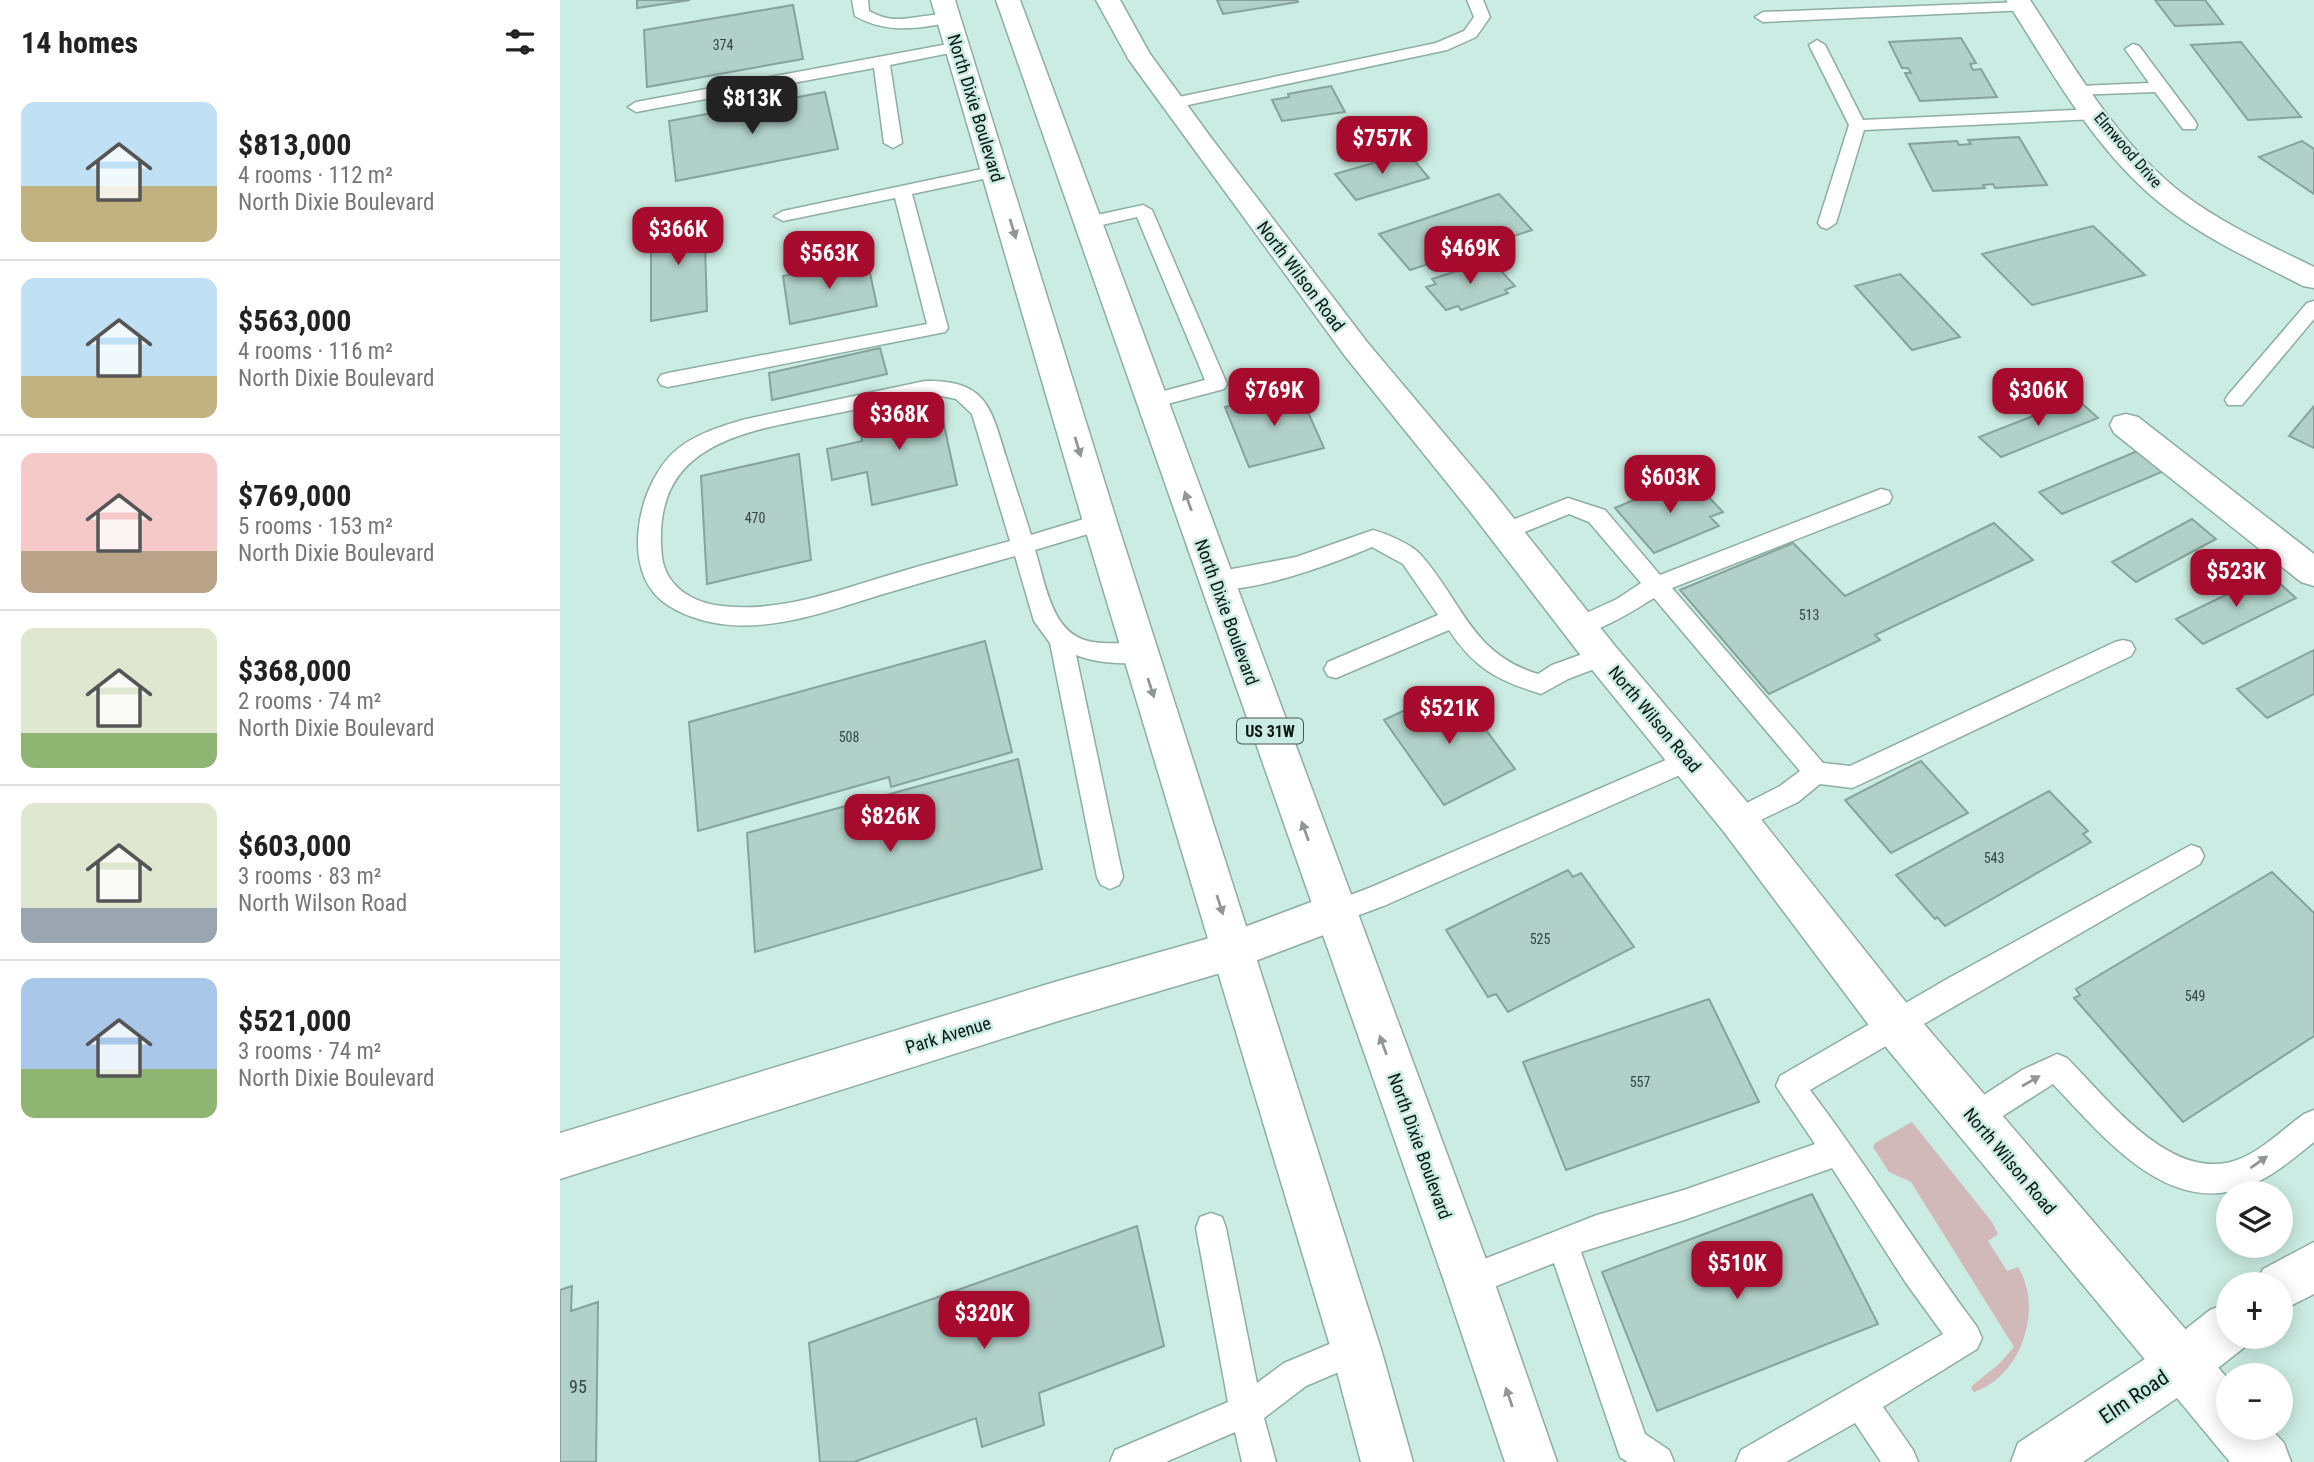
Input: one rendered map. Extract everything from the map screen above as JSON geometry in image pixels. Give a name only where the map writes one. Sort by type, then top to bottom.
[{"type":"main road","name":"North Dixie Boulevard","points":[[1008,0],[1469,1281],[1531,1462]]},
{"type":"main road","name":"North Wilson Road","points":[[1108,0],[1138,55],[1202,145],[1356,349],[1602,656],[1738,820],[1896,1025],[2216,1405]]},
{"type":"main road","name":"Elmwood Drive","points":[[2020,3],[2096,114],[2155,184],[2218,230],[2314,279]]},
{"type":"main road","name":"North Dixie Boulevard","points":[[950,22],[1140,653],[1356,1349],[1387,1462]]},
{"type":"main road","points":[[2126,425],[2314,573]]},
{"type":"main road","name":"Park Avenue","points":[[560,1156],[1058,1001],[1234,950],[1335,912]]},
{"type":"main road","points":[[2293,1278],[2314,1266]]},
{"type":"main road","name":"Elm Road","points":[[2037,1462],[2181,1366],[2216,1338]]},
{"type":"main road","points":[[2245,1440],[2264,1462]]},
{"type":"lane","points":[[860,0],[861,13],[877,23],[906,25],[950,22]]},
{"type":"lane","points":[[1174,103],[1441,47],[1470,34],[1482,17],[1475,0]]},
{"type":"lane","points":[[1763,17],[2020,3]]},
{"type":"lane","points":[[636,107],[881,61],[950,22]]},
{"type":"lane","points":[[1817,45],[1857,125],[1827,223]]},
{"type":"lane","points":[[2133,50],[2189,125]]},
{"type":"lane","points":[[881,61],[893,143]]},
{"type":"lane","points":[[2080,91],[2160,87]]},
{"type":"lane","points":[[1857,125],[2096,114]]},
{"type":"lane","points":[[783,216],[996,172]]},
{"type":"lane","points":[[668,380],[938,328],[902,191]]},
{"type":"lane","points":[[1089,222],[1143,210],[1217,384],[1152,401]]},
{"type":"lane","points":[[2235,400],[2314,307]]},
{"type":"lane","points":[[1100,522],[1023,545],[805,608],[759,616],[721,615],[683,603],[660,585],[650,557],[653,507],[663,479],[687,453],[720,435],[769,421],[919,389],[950,389],[969,397],[982,412],[1023,545],[1046,621],[1061,640],[1110,877]]},
{"type":"lane","points":[[1579,626],[1625,605],[1655,586],[1881,497]]},
{"type":"lane","points":[[1505,532],[1568,506],[1597,516],[1816,773]]},
{"type":"lane","points":[[1216,581],[1257,577],[1316,562],[1373,538],[1411,558],[1474,651],[1508,674],[1541,684],[1560,672],[1602,656]]},
{"type":"lane","points":[[1336,668],[1453,618]]},
{"type":"lane","points":[[1061,640],[1090,651],[1140,653]]},
{"type":"lane","points":[[1738,820],[1789,794],[1816,773],[1852,776],[2123,649]]},
{"type":"lane","points":[[1335,912],[1377,897],[1689,760]]},
{"type":"lane","points":[[1753,1462],[1966,1338],[1917,1272],[1838,1151],[1790,1087],[2191,856]]},
{"type":"lane","points":[[1974,1118],[2032,1080],[2057,1068],[2144,1155],[2182,1174],[2214,1179],[2244,1173],[2314,1124]]},
{"type":"lane","points":[[1469,1281],[1597,1230],[1684,1205],[1838,1151]]},
{"type":"lane","points":[[1211,1228],[1246,1411],[1259,1462]]},
{"type":"lane","points":[[1563,1244],[1632,1445],[1657,1462]]},
{"type":"lane","points":[[1127,1462],[1246,1411],[1295,1374],[1356,1349]]},
{"type":"lane","points":[[1860,1402],[1901,1462]]},
{"type":"shaded area","points":[[1912,1122],[1992,1222],[1998,1234],[1988,1241],[2007,1271],[2018,1267],[2026,1284],[2028,1321],[2015,1357],[2004,1372],[1990,1384],[1974,1392],[1971,1388],[1973,1385],[2000,1363],[2014,1347],[1911,1182],[1889,1172],[1873,1147],[1875,1143]]},
{"type":"building","points":[[637,0],[690,0],[637,8]]},
{"type":"building","points":[[1217,0],[1297,0],[1298,2],[1223,14]]},
{"type":"building","points":[[2155,0],[2205,0],[2223,24],[2175,26]]},
{"type":"building","points":[[793,5],[803,59],[647,87],[644,30]]},
{"type":"building","points":[[1961,38],[1976,63],[1970,64],[1973,70],[1981,69],[1997,97],[1920,101],[1905,73],[1911,73],[1908,68],[1902,68],[1889,42]]},
{"type":"building","points":[[2241,42],[2301,117],[2248,120],[2191,45]]},
{"type":"building","points":[[1331,86],[1345,112],[1282,121],[1272,100],[1289,97],[1288,94]]},
{"type":"building","points":[[825,92],[838,149],[676,181],[669,121]]},
{"type":"building","points":[[2019,137],[2047,185],[1995,188],[1993,184],[1983,185],[1985,188],[1933,191],[1909,144],[1957,141],[1959,145],[1971,144],[1968,140]]},
{"type":"building","points":[[2302,141],[2314,149],[2314,194],[2259,157]]},
{"type":"building","points":[[1408,153],[1429,178],[1356,200],[1335,174]]},
{"type":"building","points":[[1499,194],[1532,230],[1410,270],[1379,234]]},
{"type":"building","points":[[704,212],[707,311],[651,321],[651,222]]},
{"type":"building","points":[[2093,226],[2145,275],[2032,305],[1982,254]]},
{"type":"building","points":[[867,259],[877,306],[790,324],[783,276]]},
{"type":"building","points":[[1493,262],[1515,286],[1505,290],[1508,293],[1461,310],[1458,306],[1446,310],[1426,287],[1436,284],[1432,279],[1481,263],[1483,265]]},
{"type":"building","points":[[1900,274],[1960,337],[1912,350],[1855,286]]},
{"type":"building","points":[[880,348],[887,374],[772,400],[769,373]]},
{"type":"building","points":[[1298,390],[1324,448],[1249,467],[1225,407]]},
{"type":"building","points":[[938,397],[957,485],[872,505],[867,472],[832,480],[827,449],[862,441],[858,415]]},
{"type":"building","points":[[2077,399],[2098,418],[2001,457],[1979,437]]},
{"type":"building","points":[[2314,406],[2314,448],[2289,436]]},
{"type":"building","points":[[2140,450],[2164,471],[2062,514],[2039,492]]},
{"type":"building","points":[[799,454],[811,560],[707,584],[701,476]]},
{"type":"building","points":[[1679,481],[1686,489],[1697,485],[1723,512],[1710,517],[1719,526],[1654,553],[1615,508]]},
{"type":"building","points":[[2192,519],[2216,539],[2136,582],[2112,562]]},
{"type":"building","points":[[1994,523],[2033,560],[1875,635],[1880,640],[1769,694],[1680,590],[1793,543],[1845,596]]},
{"type":"building","points":[[2269,574],[2296,598],[2203,644],[2176,619]]},
{"type":"building","points":[[985,641],[1012,752],[891,787],[889,777],[698,831],[689,722]]},
{"type":"building","points":[[2314,650],[2314,694],[2267,718],[2237,689]]},
{"type":"building","points":[[1454,687],[1515,769],[1444,805],[1384,720]]},
{"type":"building","points":[[1018,759],[1042,869],[755,952],[747,833]]},
{"type":"building","points":[[1921,761],[1968,813],[1891,853],[1845,800]]},
{"type":"building","points":[[2049,791],[2088,831],[2083,834],[2091,842],[1945,926],[1937,917],[1935,919],[1896,875]]},
{"type":"building","points":[[1568,870],[1573,877],[1581,873],[1634,947],[1508,1012],[1496,994],[1488,997],[1446,930]]},
{"type":"building","points":[[2272,872],[2314,913],[2314,1036],[2183,1122],[2074,998],[2080,995],[2076,989]]},
{"type":"building","points":[[1709,999],[1759,1102],[1566,1170],[1523,1062]]},
{"type":"building","points":[[1812,1194],[1878,1324],[1657,1411],[1602,1272]]},
{"type":"building","points":[[1137,1226],[1164,1346],[1039,1393],[1044,1425],[982,1447],[976,1418],[854,1462],[820,1462],[809,1343]]},
{"type":"building","points":[[572,1286],[571,1311],[598,1302],[596,1462],[560,1462],[560,1290]]}]
